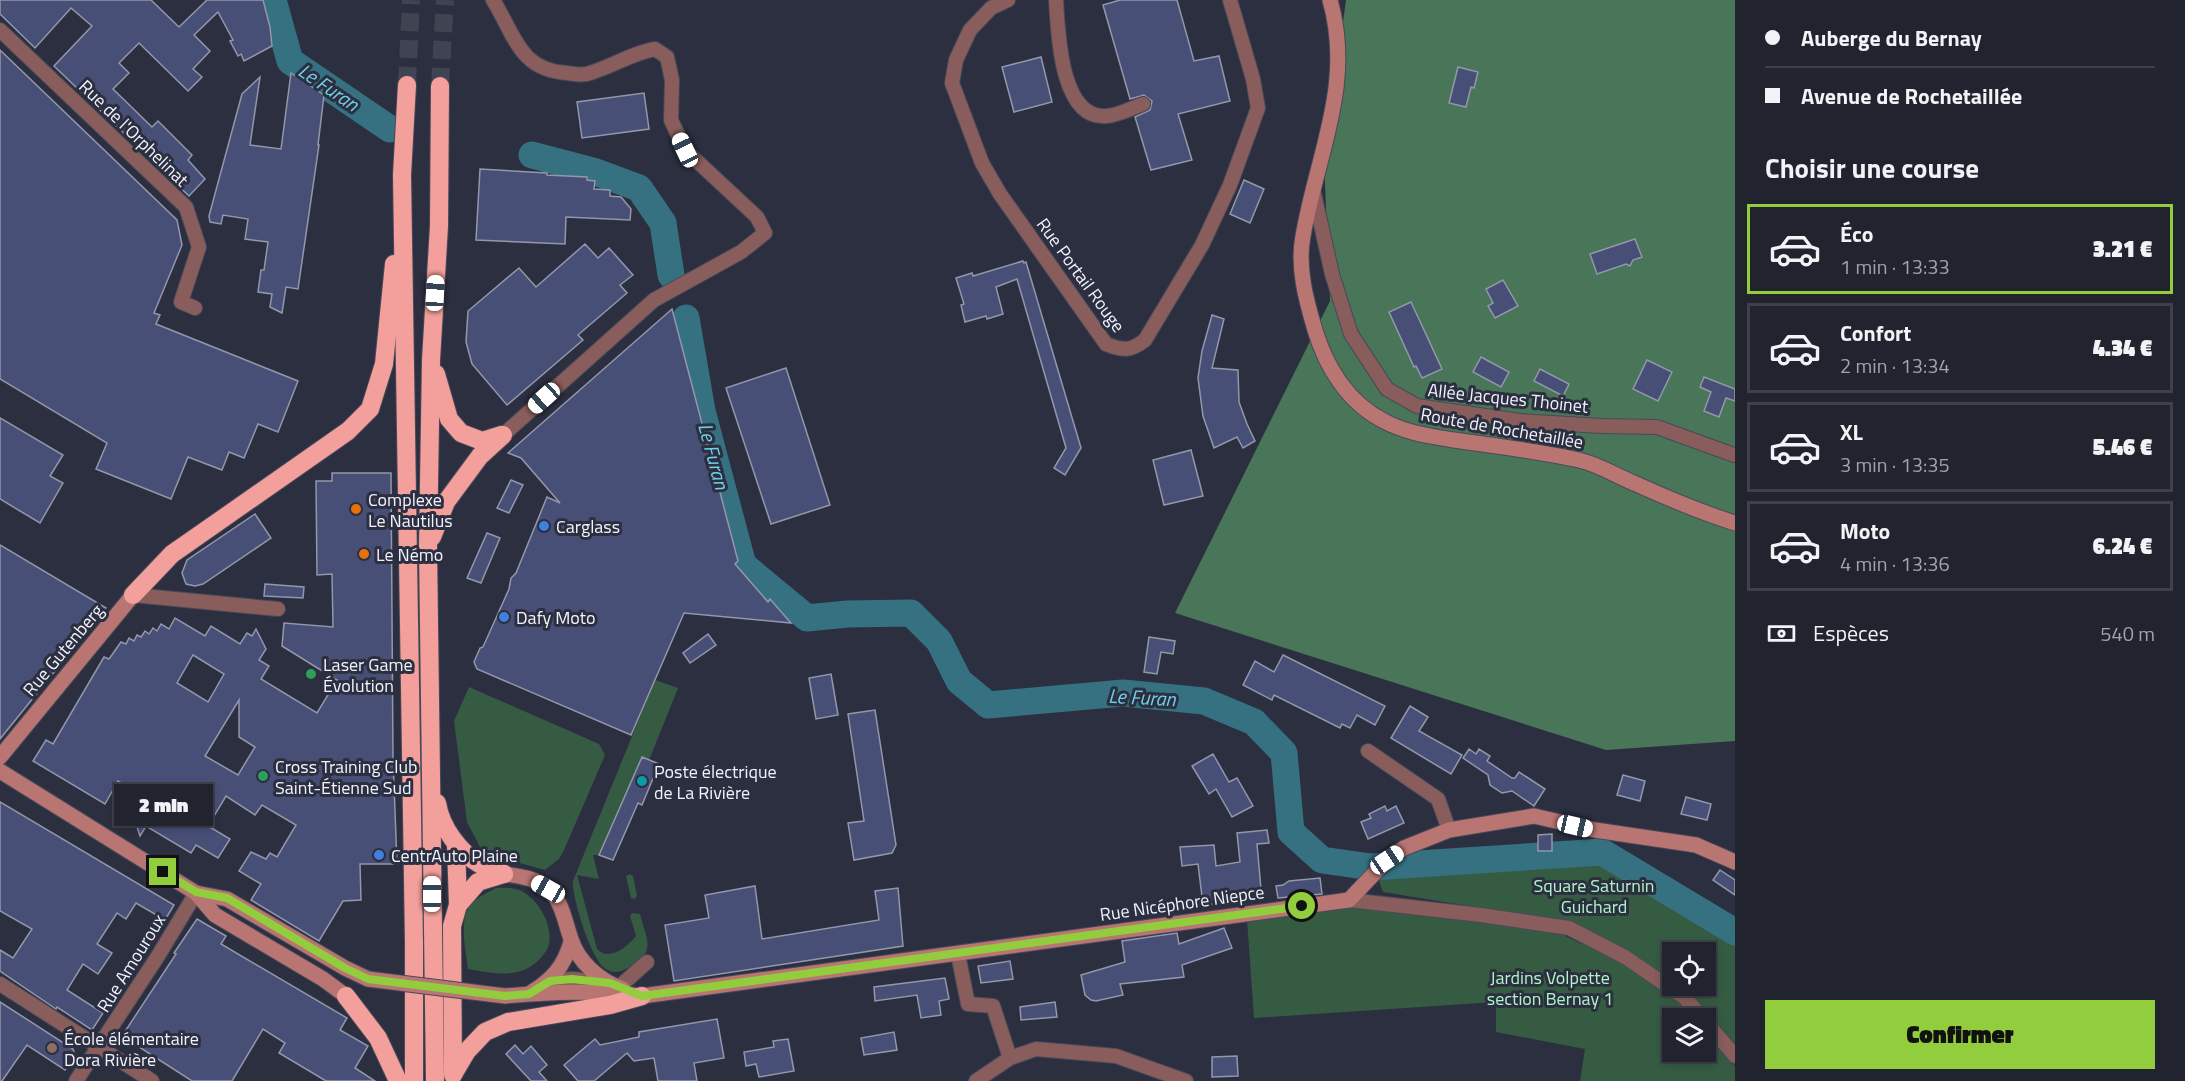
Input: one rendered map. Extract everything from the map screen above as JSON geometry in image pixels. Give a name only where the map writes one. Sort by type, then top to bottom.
[{"type":"highway","points":[[134,595],[172,554],[348,431],[370,409],[384,364],[402,175],[406,85]]},
{"type":"highway","points":[[435,1081],[428,547],[431,360],[439,226],[440,86]]},
{"type":"highway","points":[[402,175],[414,919],[414,1081]]},
{"type":"highway","points":[[431,360],[448,419],[461,433],[482,441],[503,435]]},
{"type":"highway","points":[[428,547],[446,502],[480,456],[503,435]]},
{"type":"highway","points":[[431,764],[439,814],[456,845],[481,866],[504,874]]},
{"type":"highway","points":[[453,1078],[452,926],[458,905],[456,845]]},
{"type":"highway","points":[[458,905],[478,882],[504,874]]},
{"type":"highway","points":[[346,996],[378,1038],[398,1081]]},
{"type":"highway","points":[[453,1078],[467,1051],[485,1032],[508,1022],[610,1005],[642,996]]},
{"type":"street","points":[[493,0],[516,44],[533,64],[560,73],[587,75],[640,51],[655,49],[667,57],[672,80],[671,120],[685,150],[757,218],[765,233],[741,252],[708,272],[654,300],[503,435]]},
{"type":"street","name":"Rue Portail Rouge","points":[[1008,0],[991,8],[970,30],[956,60],[952,82],[982,163],[1000,194],[1106,344],[1119,350],[1134,349],[1145,340],[1202,245],[1230,186],[1258,108],[1253,79],[1230,0]]},
{"type":"street","points":[[1056,0],[1059,46],[1075,99],[1089,114],[1107,116],[1143,104]]},
{"type":"street","name":"Route de Rochetaillée","points":[[1330,0],[1334,15],[1339,65],[1332,120],[1312,187],[1300,253],[1308,306],[1320,348],[1334,376],[1353,399],[1383,421],[1414,433],[1581,460],[1693,509],[1735,524]]},
{"type":"street","name":"Rue de l'Orphelinat","points":[[0,30],[186,207],[199,247],[181,302],[195,308]]},
{"type":"street","name":"Allée Jacques Thoinet","points":[[1312,187],[1332,274],[1351,334],[1388,389],[1417,406],[1520,421],[1657,427],[1734,455]]},
{"type":"street","points":[[134,595],[278,609]]},
{"type":"street","name":"Rue Gutenberg","points":[[0,758],[134,595]]},
{"type":"street","points":[[1368,751],[1438,799],[1449,830]]},
{"type":"street","points":[[0,771],[196,892],[215,915],[323,979],[346,996]]},
{"type":"street","points":[[1349,900],[1387,860],[1404,848],[1449,830],[1534,816],[1596,830],[1696,845],[1735,862]]},
{"type":"street","points":[[504,874],[526,876],[548,889],[563,911],[571,942],[579,956],[596,975],[614,986]]},
{"type":"street","points":[[196,892],[227,898],[345,968],[368,979],[505,996],[562,991],[605,991],[642,996]]},
{"type":"street","name":"Rue Amouroux","points":[[76,1081],[196,892]]},
{"type":"street","points":[[1349,900],[1569,928],[1625,957],[1685,998],[1694,1008]]},
{"type":"street","name":"Rue Nicéphore Niepce","points":[[642,996],[1349,900]]},
{"type":"street","points":[[529,994],[550,981],[567,955],[571,942]]},
{"type":"street","points":[[958,954],[968,1005],[993,1006],[1010,1058]]},
{"type":"street","points":[[614,986],[647,962]]},
{"type":"street","points":[[550,981],[572,979],[614,986],[642,996]]},
{"type":"street","points":[[0,984],[152,1081]]},
{"type":"street","points":[[1716,1034],[1735,1056]]},
{"type":"street","points":[[976,1081],[1010,1058],[1036,1049],[1116,1056],[1186,1081]]},
{"type":"green space","points":[[1346,0],[1735,0],[1735,741],[1606,750],[1175,613],[1330,301],[1324,161]]},
{"type":"green space","points":[[655,680],[678,688],[649,760],[642,757],[599,855],[593,855],[599,879],[577,875],[597,949],[602,953],[612,954],[618,951],[636,936],[630,916],[632,913],[640,914],[648,945],[646,951],[637,962],[628,968],[614,972],[606,969],[594,954],[579,914],[573,881]]},
{"type":"green space","points":[[469,687],[599,744],[605,755],[564,850],[559,859],[545,870],[516,862],[494,860],[480,847],[467,822],[454,721]]},
{"type":"green space","name":"Square Saturnin Guichard","points":[[1551,860],[1562,863],[1575,860],[1607,860],[1735,943],[1735,1047],[1716,1026],[1716,1008],[1700,1008],[1689,996],[1716,996],[1716,942],[1662,942],[1662,974],[1616,944],[1567,922],[1383,892],[1379,881],[1385,875]]},
{"type":"green space","points":[[630,874],[633,876],[637,896],[634,899],[631,898],[626,876]]},
{"type":"green space","points":[[496,888],[514,888],[526,894],[542,912],[549,928],[549,944],[541,958],[528,968],[514,973],[468,969],[464,938],[466,914],[474,901]]},
{"type":"green space","name":"Jardins Volpette section Bernay 1","points":[[1348,906],[1440,914],[1563,935],[1619,961],[1662,989],[1662,996],[1672,996],[1687,1008],[1662,1008],[1662,1062],[1716,1062],[1716,1042],[1735,1066],[1735,1081],[1580,1081],[1585,1049],[1496,1032],[1496,1002],[1254,1018],[1247,919]]},
{"type":"building","points":[[0,0],[151,0],[179,27],[207,0],[263,0],[272,46],[244,61],[241,54],[238,56],[230,41],[233,40],[218,12],[194,35],[210,51],[193,69],[202,77],[188,91],[139,43],[119,63],[129,73],[113,89],[152,127],[158,121],[192,155],[188,160],[205,179],[189,196],[54,66],[92,26],[71,8],[35,48],[0,14]]},
{"type":"building","points":[[1120,0],[1177,0],[1194,61],[1219,56],[1230,101],[1178,114],[1192,160],[1151,170],[1135,117],[1150,110],[1152,101],[1144,95],[1130,99],[1103,5]]},
{"type":"building","points":[[0,50],[177,220],[182,245],[154,313],[160,315],[156,324],[298,381],[278,432],[258,424],[244,458],[229,452],[222,470],[188,457],[171,499],[96,469],[107,443],[0,379]]},
{"type":"building","points":[[1041,57],[1052,102],[1014,112],[1002,67]]},
{"type":"building","points":[[1458,67],[1478,72],[1466,107],[1449,103]]},
{"type":"building","points":[[291,73],[324,95],[298,289],[286,287],[282,313],[270,307],[272,294],[258,292],[268,242],[245,239],[248,219],[223,215],[221,224],[210,222],[209,216],[242,94],[260,77],[250,145],[281,149]]},
{"type":"building","points":[[644,93],[649,129],[582,138],[577,102]]},
{"type":"building","points":[[480,169],[587,177],[587,180],[595,181],[594,189],[610,190],[610,196],[621,197],[631,209],[630,220],[566,217],[565,244],[476,240]]},
{"type":"building","points":[[1244,180],[1264,189],[1250,223],[1230,214]]},
{"type":"building","points":[[1635,239],[1642,257],[1633,260],[1630,266],[1626,264],[1597,274],[1590,254]]},
{"type":"building","points":[[585,244],[598,258],[609,248],[633,275],[620,285],[627,293],[578,335],[583,340],[507,405],[472,364],[466,342],[468,311],[519,268],[536,287]]},
{"type":"building","points":[[1026,262],[1081,448],[1065,475],[1054,468],[1066,448],[1017,279],[996,287],[1003,314],[965,322],[961,305],[964,304],[956,278],[972,273],[973,276]]},
{"type":"building","points":[[1503,280],[1518,306],[1495,318],[1488,306],[1493,303],[1486,289]]},
{"type":"building","points":[[1411,302],[1442,369],[1422,378],[1416,366],[1414,367],[1389,312]]},
{"type":"building","points":[[672,309],[738,561],[735,564],[768,602],[770,599],[791,623],[684,613],[631,735],[477,669],[474,662],[509,589],[511,578],[516,573],[547,497],[560,503],[521,458],[508,453]]},
{"type":"building","points":[[1212,315],[1224,319],[1212,368],[1238,370],[1239,402],[1255,441],[1243,448],[1237,437],[1214,448],[1203,416],[1198,378],[1202,351]]},
{"type":"building","points":[[1481,357],[1509,372],[1501,387],[1473,372]]},
{"type":"building","points":[[1647,360],[1672,372],[1658,401],[1633,389]]},
{"type":"building","points":[[786,368],[830,505],[771,524],[726,388]]},
{"type":"building","points":[[1540,369],[1569,384],[1563,396],[1534,381]]},
{"type":"building","points":[[1704,377],[1735,389],[1735,401],[1726,398],[1719,417],[1704,411],[1711,392],[1700,387]]},
{"type":"building","points":[[0,418],[63,455],[50,476],[63,483],[40,523],[0,499]]},
{"type":"building","points":[[1191,450],[1203,496],[1164,505],[1153,460]]},
{"type":"building","points":[[332,473],[391,473],[393,758],[397,864],[360,864],[361,900],[343,901],[319,941],[251,900],[261,884],[239,871],[251,852],[266,859],[270,853],[277,857],[296,825],[262,805],[255,815],[226,796],[208,826],[230,839],[218,858],[196,845],[191,853],[146,826],[140,836],[132,812],[138,792],[118,781],[105,804],[33,761],[46,740],[53,744],[104,657],[109,659],[121,642],[126,644],[129,638],[134,641],[137,635],[141,637],[145,631],[149,634],[153,628],[157,631],[161,624],[169,629],[175,618],[205,636],[211,626],[240,644],[247,633],[252,636],[256,629],[266,649],[259,660],[269,666],[261,679],[317,713],[337,680],[282,646],[284,623],[333,627],[332,574],[317,575],[316,481],[332,481]],"holes":[[[193,655],[224,674],[208,702],[177,683]],[[239,700],[239,737],[255,747],[238,775],[205,756]]]},
{"type":"building","points":[[511,480],[523,485],[509,513],[497,508]]},
{"type":"building","points":[[255,514],[271,538],[203,584],[195,586],[186,584],[182,573],[187,560]]},
{"type":"building","points":[[487,533],[500,538],[481,583],[467,578]]},
{"type":"building","points":[[0,545],[106,608],[0,739]]},
{"type":"building","points":[[265,584],[304,587],[303,598],[264,596]]},
{"type":"building","points":[[708,634],[716,645],[690,663],[683,653]]},
{"type":"building","points":[[1149,637],[1175,641],[1173,654],[1161,652],[1157,674],[1144,672]]},
{"type":"building","points":[[1283,655],[1385,706],[1375,725],[1357,715],[1350,728],[1342,724],[1340,728],[1274,695],[1272,700],[1243,685],[1255,661],[1274,672]]},
{"type":"building","points":[[831,674],[838,715],[816,719],[809,678]]},
{"type":"building","points":[[1410,706],[1428,717],[1419,731],[1462,755],[1451,774],[1391,738]]},
{"type":"building","points":[[875,710],[896,845],[892,853],[854,860],[848,823],[864,821],[848,714]]},
{"type":"building","points":[[1469,749],[1476,754],[1479,749],[1490,756],[1487,761],[1512,778],[1515,778],[1519,772],[1545,789],[1534,806],[1512,791],[1502,793],[1490,785],[1488,775],[1463,758]]},
{"type":"building","points":[[1213,754],[1229,782],[1237,778],[1253,806],[1232,817],[1216,789],[1209,794],[1192,766]]},
{"type":"building","points":[[642,757],[659,764],[642,805],[638,803],[613,860],[599,855]]},
{"type":"building","points":[[1623,775],[1645,781],[1640,801],[1617,795]]},
{"type":"building","points":[[1686,797],[1711,804],[1707,820],[1681,814]]},
{"type":"building","points":[[0,802],[174,905],[165,920],[136,903],[126,919],[117,913],[97,944],[112,953],[98,974],[83,964],[67,990],[103,1013],[92,1030],[0,971],[0,950],[13,958],[32,929],[0,911]]},
{"type":"building","points":[[1385,806],[1387,811],[1396,806],[1404,823],[1368,839],[1361,822],[1371,818],[1369,814]]},
{"type":"building","points":[[1267,830],[1269,843],[1257,844],[1261,889],[1229,892],[1230,903],[1203,905],[1198,864],[1182,866],[1180,847],[1214,845],[1216,866],[1240,862],[1237,833]]},
{"type":"building","points":[[1552,834],[1552,851],[1538,851],[1538,835]]},
{"type":"building","points":[[1720,870],[1735,880],[1735,895],[1713,880]]},
{"type":"building","points":[[1320,878],[1322,894],[1278,898],[1276,886],[1289,881]]},
{"type":"building","points":[[755,886],[762,939],[879,920],[875,891],[898,888],[903,946],[674,981],[665,925],[709,918],[705,895]]},
{"type":"building","points":[[197,919],[226,936],[221,944],[347,1018],[340,1030],[368,1046],[355,1068],[375,1081],[326,1081],[279,1053],[285,1043],[263,1029],[232,1081],[192,1081],[122,1036]]},
{"type":"building","points":[[1224,928],[1232,948],[1182,965],[1184,977],[1120,984],[1123,995],[1096,1001],[1085,995],[1081,975],[1125,962],[1122,941],[1177,933],[1179,944]]},
{"type":"building","points":[[1010,961],[1013,979],[981,983],[978,966]]},
{"type":"building","points":[[945,978],[949,999],[939,1001],[941,1015],[921,1018],[917,995],[875,1001],[874,987]]},
{"type":"building","name":"École élémentaire Dora Rivière","points":[[0,1002],[73,1049],[75,1055],[65,1070],[27,1045],[0,1081]]},
{"type":"building","points":[[1055,1002],[1057,1017],[1021,1020],[1020,1007]]},
{"type":"building","points":[[717,1019],[724,1058],[694,1063],[697,1081],[658,1081],[654,1058],[634,1061],[627,1053],[594,1081],[578,1081],[564,1065],[595,1039],[600,1045],[639,1037],[639,1032]]},
{"type":"building","points":[[894,1032],[897,1050],[864,1055],[861,1038]]},
{"type":"building","points":[[788,1039],[794,1071],[759,1077],[756,1064],[746,1066],[744,1052],[774,1047],[773,1041]]},
{"type":"building","points":[[515,1045],[523,1054],[531,1046],[547,1065],[539,1072],[547,1081],[531,1081],[506,1054]]},
{"type":"building","points":[[1237,1056],[1238,1076],[1212,1077],[1212,1057]]},
{"type":"waterway","name":"Le Furan","points":[[273,0],[290,61],[390,129]]},
{"type":"waterway","name":"Le Furan","points":[[532,155],[593,171],[639,188],[663,223],[671,275]]},
{"type":"waterway","name":"Le Furan","points":[[686,318],[702,411],[743,565],[807,618],[847,614],[911,613],[939,641],[959,681],[988,705],[1123,693],[1204,701],[1254,722],[1284,753],[1291,832],[1322,860],[1371,867],[1602,852],[1735,932]]},
{"type":"tunnel","points":[[407,85],[411,0]]},
{"type":"tunnel","points":[[440,86],[445,0]]},
{"type":"place","name":"Complexe Le Nautilus","points":[[356,509]]},
{"type":"place","name":"Carglass","points":[[544,526]]},
{"type":"place","name":"Le Némo","points":[[364,554]]},
{"type":"place","name":"Dafy Moto","points":[[504,617]]},
{"type":"place","name":"Laser Game Évolution","points":[[311,674]]},
{"type":"place","name":"Cross Training Club Saint-Étienne Sud","points":[[263,776]]},
{"type":"place","name":"Poste électrique de La Rivière","points":[[642,781]]},
{"type":"place","name":"CentrAuto Plaine","points":[[379,855]]},
{"type":"place","name":"École élémentaire Dora Rivière","points":[[52,1048]]},
{"type":"route","points":[[163,872],[196,892],[227,898],[345,968],[368,979],[505,996],[529,994],[550,981],[572,979],[610,983],[642,996],[1302,906]]}]
